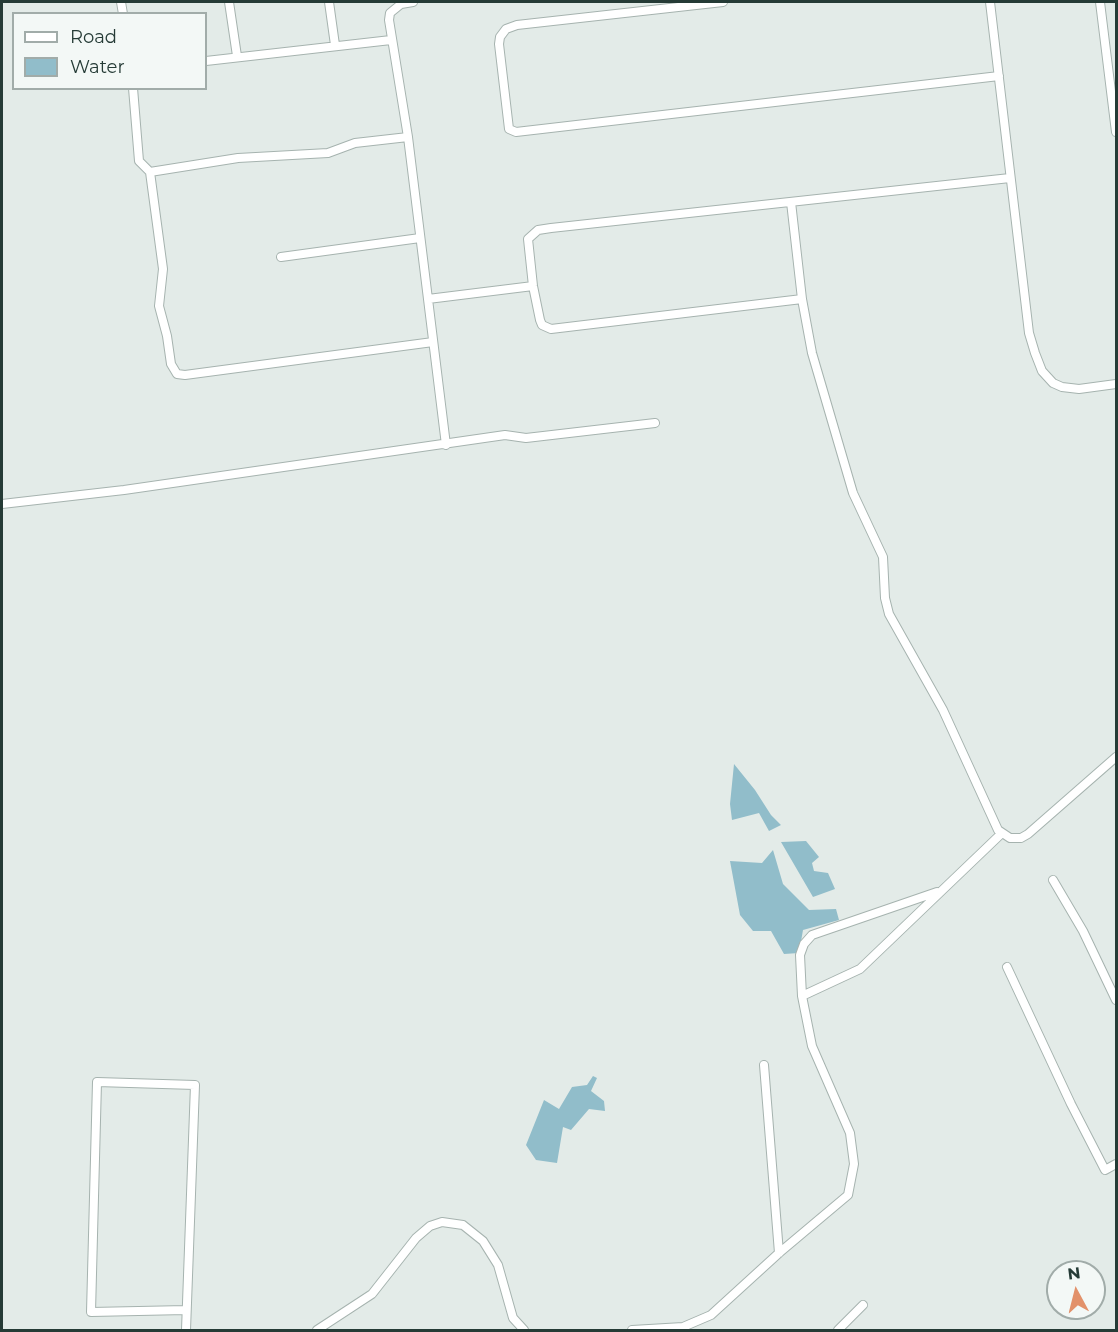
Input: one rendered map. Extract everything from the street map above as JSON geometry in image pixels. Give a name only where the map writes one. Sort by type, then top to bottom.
[{"type":"street","points":[[229,2],[237,56]]},
{"type":"street","points":[[329,2],[335,45]]},
{"type":"street","points":[[413,2],[401,4],[390,13],[391,40],[408,137],[446,445]]},
{"type":"street","points":[[723,2],[517,25],[506,29],[500,37],[499,44],[509,129],[516,132],[999,76]]},
{"type":"street","points":[[990,2],[1029,333],[1042,371],[1053,383],[1062,387],[1079,389],[1116,384]]},
{"type":"street","points":[[1100,2],[1116,132]]},
{"type":"street","points":[[207,61],[391,40]]},
{"type":"street","points":[[133,90],[140,161],[150,172],[163,269],[159,306],[171,364],[177,374],[185,375],[433,342]]},
{"type":"street","points":[[150,172],[238,158],[327,153],[355,142],[408,137]]},
{"type":"street","points":[[802,300],[551,329],[542,325],[540,320],[527,244],[530,236],[538,230],[665,214],[1010,178]]},
{"type":"street","points":[[791,202],[802,300],[812,353],[840,456],[856,502],[883,557],[885,598],[891,622],[944,710],[1002,833],[1016,838],[1028,834],[1116,757]]},
{"type":"street","points":[[281,257],[420,238]]},
{"type":"street","points":[[428,299],[533,286]]},
{"type":"street","points":[[2,504],[124,490],[505,435],[526,438],[655,423]]},
{"type":"street","points":[[802,996],[860,969],[1002,833]]},
{"type":"street","points":[[1053,879],[1083,930],[1116,1000]]},
{"type":"street","points":[[632,1330],[683,1327],[711,1315],[779,1252],[848,1195],[854,1164],[850,1133],[812,1046],[802,996],[800,955],[804,944],[812,935],[940,890]]},
{"type":"street","points":[[1007,967],[1071,1104],[1105,1170],[1116,1164]]},
{"type":"street","points":[[764,1065],[779,1252]]},
{"type":"street","points":[[186,1310],[91,1312],[97,1082],[195,1085],[186,1330]]},
{"type":"street","points":[[317,1330],[372,1294],[416,1238],[430,1226],[442,1222],[463,1225],[483,1241],[498,1265],[513,1318],[524,1330]]},
{"type":"street","points":[[838,1330],[863,1305]]},
{"type":"water","points":[[734,764],[771,815],[781,825],[769,831],[759,813],[732,820],[730,804]]},
{"type":"water","points":[[806,841],[819,857],[812,863],[814,871],[828,873],[835,889],[813,897],[781,842]]},
{"type":"water","points":[[773,850],[783,884],[809,910],[836,909],[839,920],[803,930],[799,953],[784,954],[771,931],[753,931],[740,915],[730,861],[762,863]]},
{"type":"water","points":[[593,1076],[597,1078],[591,1091],[604,1101],[605,1111],[589,1109],[571,1130],[563,1127],[557,1163],[536,1160],[526,1145],[544,1100],[559,1109],[572,1087],[587,1085]]}]
